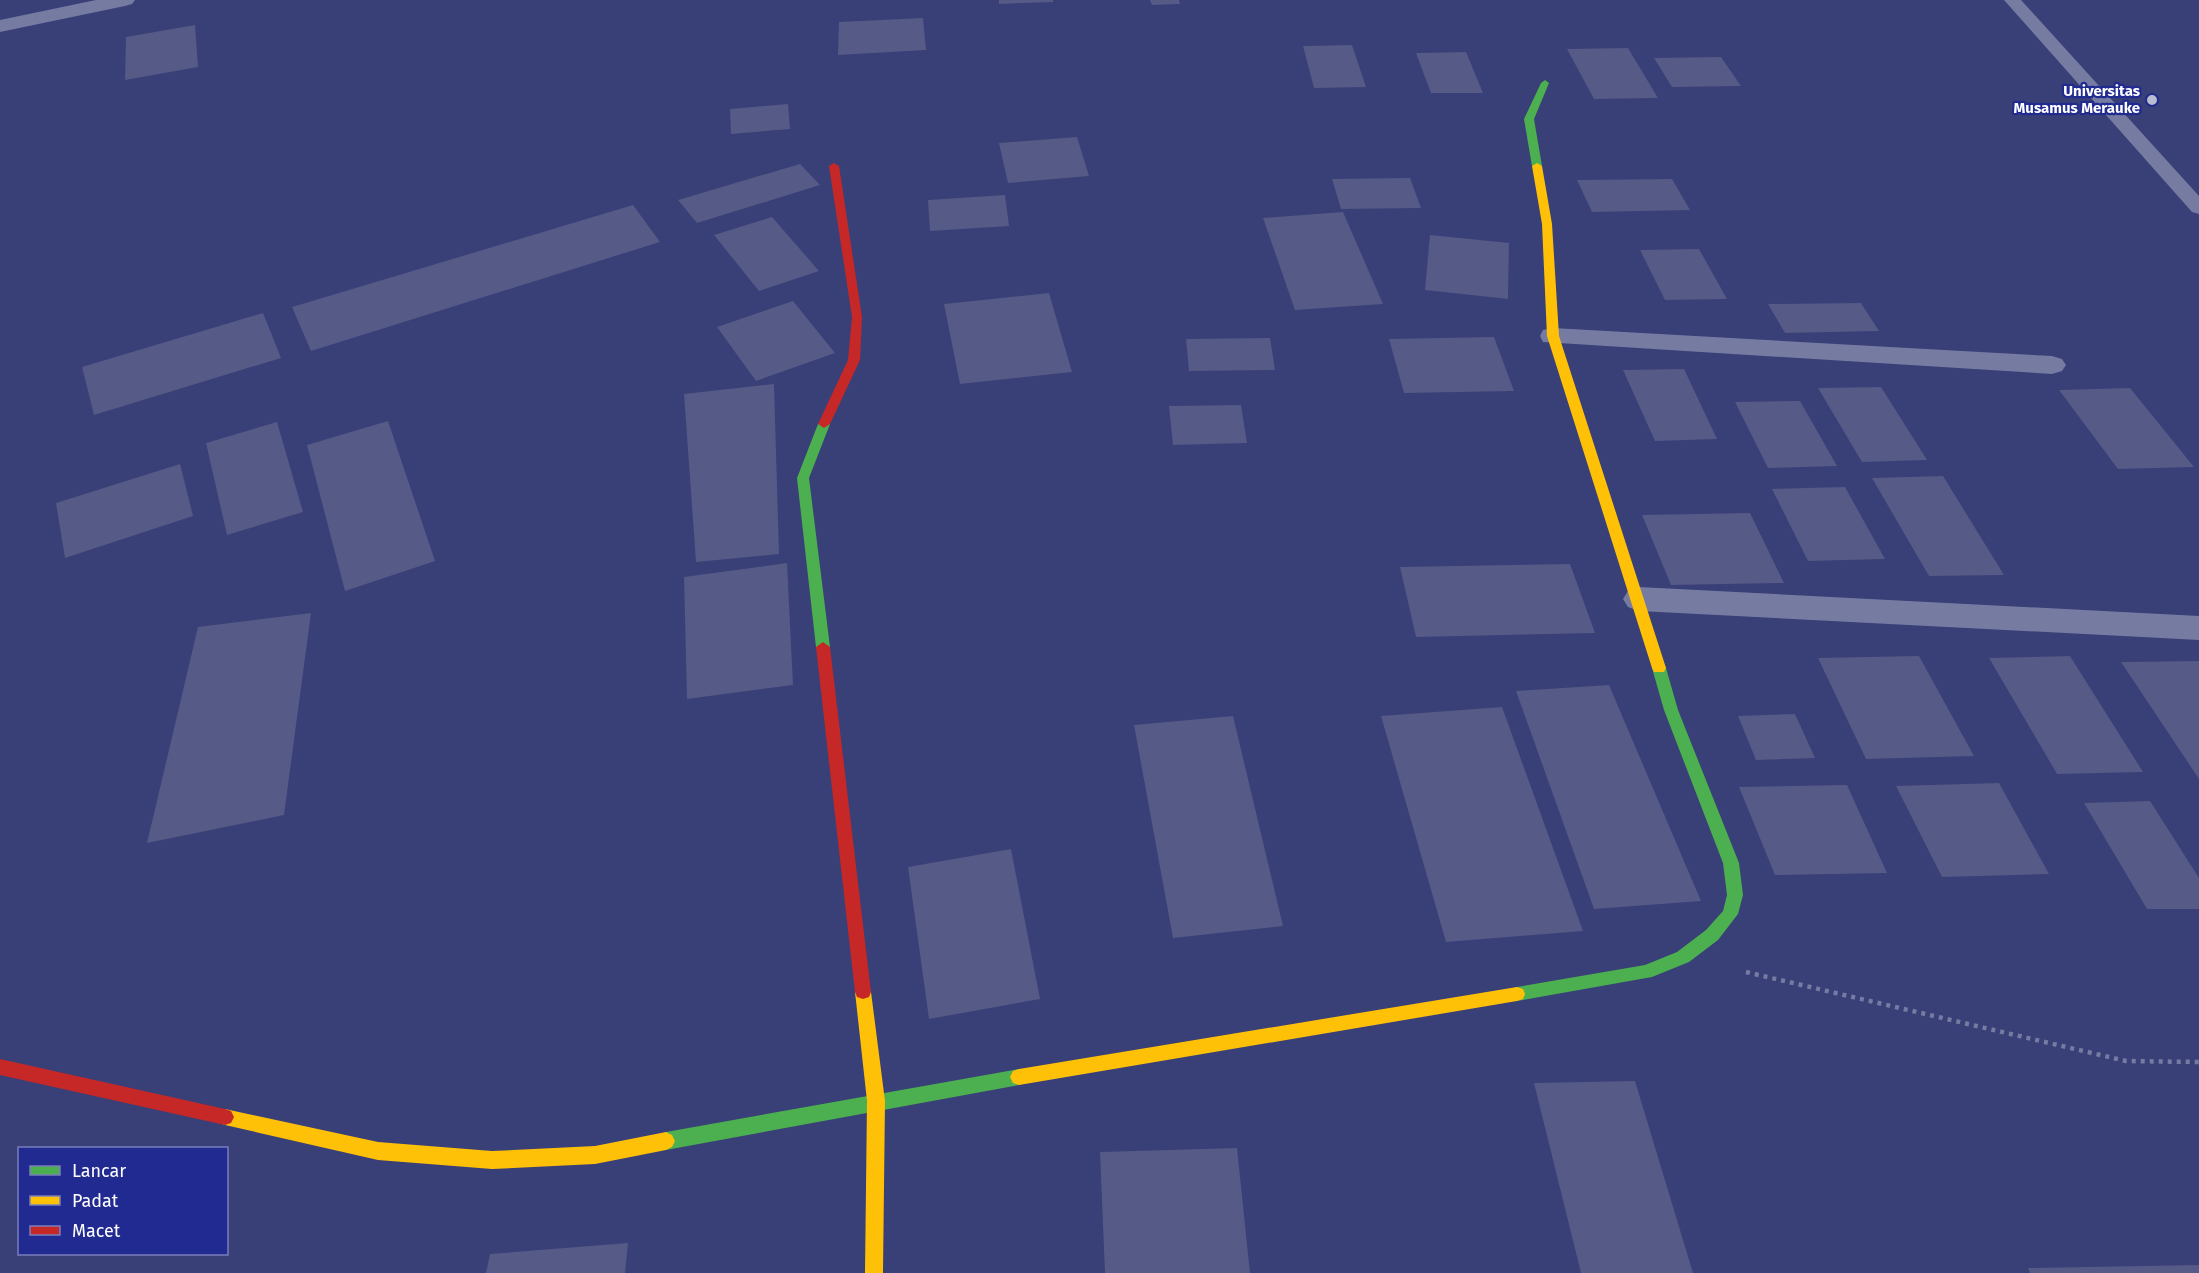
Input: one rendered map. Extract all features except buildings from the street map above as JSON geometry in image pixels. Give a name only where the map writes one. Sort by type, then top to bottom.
[{"type":"street","points":[[0,26],[125,0]]},
{"type":"street","points":[[0,1067],[378,1151],[492,1160],[595,1155],[876,1101],[1646,972],[1683,957],[1712,935],[1730,914],[1735,895],[1731,863],[1671,710],[1639,599],[1553,336],[1547,224],[1528,118],[1545,83]]},
{"type":"street","points":[[834,166],[857,317],[854,360],[814,444],[803,478],[876,1101],[873,1273]]},
{"type":"street","points":[[1553,336],[2052,365]]},
{"type":"street","points":[[1639,599],[2199,628]]},
{"type":"lane","points":[[2012,0],[2199,208]]},
{"type":"path","points":[[1683,957],[2126,1061],[2199,1062]]},
{"type":"traffic: fast","points":[[1537,166],[1529,119],[1545,83]]},
{"type":"traffic: fast","points":[[823,647],[803,478],[824,424]]},
{"type":"traffic: fast","points":[[1517,994],[1646,972],[1683,957],[1712,935],[1730,914],[1735,895],[1731,863],[1671,710],[1659,668]]},
{"type":"traffic: fast","points":[[666,1141],[1019,1077]]},
{"type":"traffic: slow","points":[[1537,166],[1547,224],[1553,336],[1659,668]]},
{"type":"traffic: slow","points":[[863,992],[876,1101],[874,1273]]},
{"type":"traffic: slow","points":[[1019,1077],[1517,994]]},
{"type":"traffic: slow","points":[[225,1117],[378,1151],[492,1160],[595,1155],[666,1141]]},
{"type":"traffic: jam","points":[[824,424],[854,360],[857,317],[834,166]]},
{"type":"traffic: jam","points":[[823,647],[863,992]]},
{"type":"traffic: jam","points":[[0,1067],[225,1117]]},
{"type":"place","name":"Universitas Musamus Merauke","points":[[2152,100]]}]
